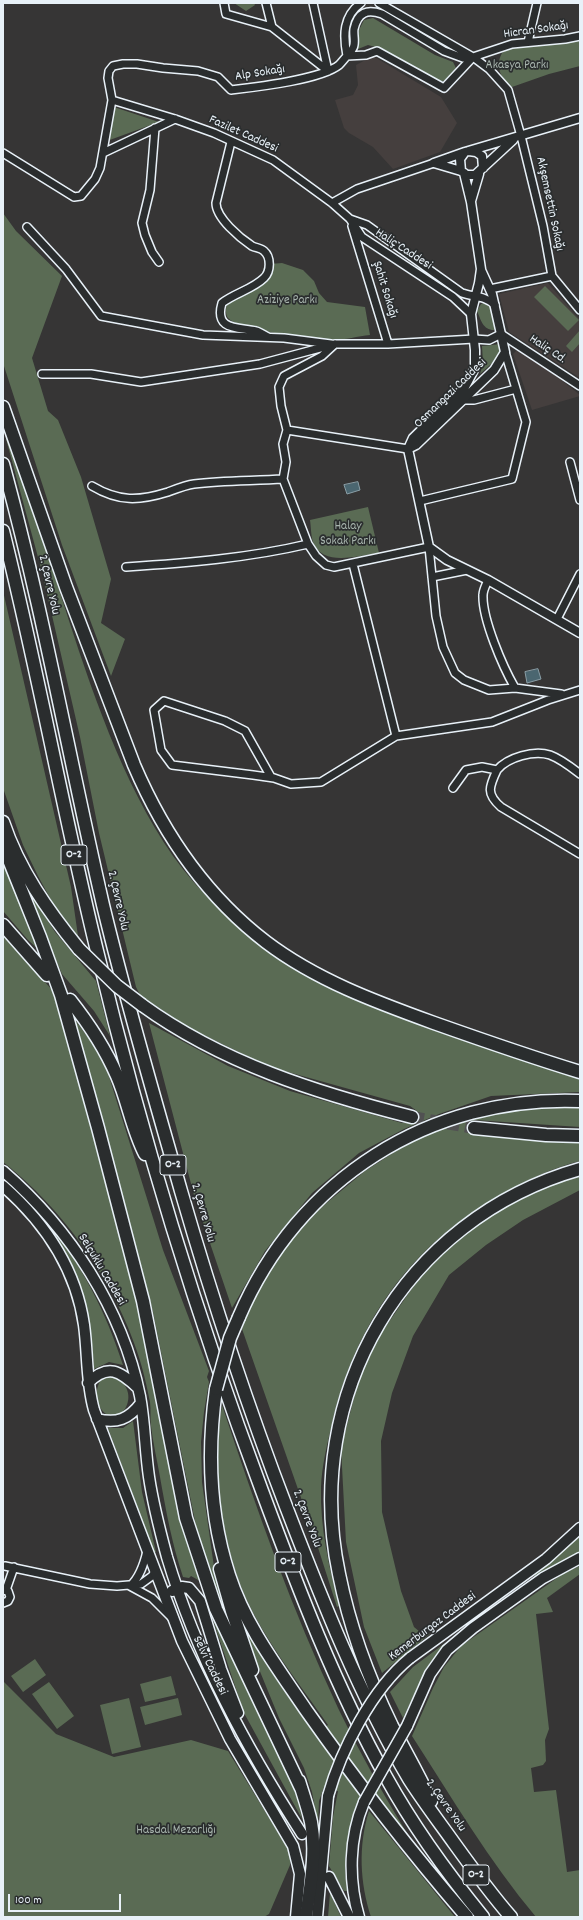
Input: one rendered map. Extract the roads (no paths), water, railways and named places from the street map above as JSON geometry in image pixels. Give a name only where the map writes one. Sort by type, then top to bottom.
[{"type":"highway","points":[[3,407],[66,587],[126,746],[157,813],[184,857],[200,879],[220,901],[266,942],[321,976],[363,996],[415,1016],[580,1072]]},
{"type":"highway","name":"2. Çevre Yolu","points":[[3,464],[53,667],[92,855],[115,954],[154,1098],[211,1292],[276,1481],[342,1644],[399,1761],[410,1780],[474,1873],[510,1917]]},
{"type":"highway","name":"O-2","points":[[3,531],[41,695],[75,860],[97,954],[132,1087],[158,1177],[190,1282],[231,1407],[287,1558],[336,1678],[370,1748],[399,1800],[437,1857],[483,1917]]},
{"type":"highway","points":[[3,822],[21,866],[46,908],[79,949],[117,986],[142,1005],[182,1032],[238,1060],[313,1089],[412,1117]]},
{"type":"highway","points":[[3,845],[40,937],[61,995],[96,1121],[138,1277],[186,1518],[193,1545],[216,1609],[301,1788]]},
{"type":"highway","points":[[3,925],[48,975]]},
{"type":"highway","points":[[70,1000],[95,1033],[108,1056],[118,1077],[142,1148],[158,1177]]},
{"type":"highway","points":[[306,1917],[312,1867],[312,1834],[308,1809],[301,1788],[254,1675],[224,1585],[212,1533],[210,1446],[216,1389],[228,1346],[239,1317],[260,1274],[294,1226],[331,1188],[375,1154],[416,1132],[471,1112],[521,1103],[580,1101]]},
{"type":"highway","points":[[474,1128],[546,1135],[580,1136]]},
{"type":"highway","points":[[445,1831],[422,1780],[383,1705],[350,1618],[339,1575],[332,1534],[331,1488],[336,1439],[346,1397],[364,1350],[399,1294],[428,1258],[458,1231],[508,1198],[540,1182],[580,1169]]},
{"type":"highway","points":[[212,1503],[218,1538],[229,1576],[236,1595],[261,1642],[279,1671],[347,1766],[466,1917]]},
{"type":"main road","name":"Selçuklu Caddesi","points":[[3,1171],[39,1204],[82,1260],[102,1293],[112,1314],[130,1362],[141,1403]]},
{"type":"main road","name":"Selçuklu Caddesi","points":[[3,1186],[37,1220],[56,1246],[65,1263],[78,1297],[84,1324],[88,1383],[97,1419]]},
{"type":"main road","points":[[88,1383],[97,1374],[104,1371],[111,1371],[121,1374],[138,1388]]},
{"type":"main road","points":[[97,1419],[114,1422],[122,1420],[129,1416],[141,1403]]},
{"type":"main road","name":"Selvi Caddesi","points":[[141,1403],[149,1479],[161,1534],[188,1620],[207,1665],[258,1763],[302,1834]]},
{"type":"main road","name":"Selvi Caddesi","points":[[97,1419],[182,1641],[230,1739],[293,1846],[300,1874],[296,1917]]},
{"type":"main road","name":"Kemerburgaz Caddesi","points":[[317,1917],[328,1796],[339,1762],[366,1711],[390,1676],[410,1658],[546,1559],[580,1528]]},
{"type":"main road","points":[[156,1571],[160,1561],[161,1534]]},
{"type":"main road","name":"Kemerburgaz Caddesi","points":[[359,1917],[354,1894],[351,1860],[356,1829],[364,1802],[407,1726],[430,1674],[444,1654],[459,1638],[543,1578],[580,1558]]},
{"type":"main road","points":[[167,1602],[169,1595],[177,1588],[182,1587],[189,1588],[193,1591],[200,1601],[228,1690],[258,1763]]},
{"type":"main road","points":[[329,1877],[349,1917]]},
{"type":"street","points":[[224,3],[226,14],[272,27],[328,71]]},
{"type":"street","points":[[266,3],[272,27]]},
{"type":"street","points":[[313,3],[328,71]]},
{"type":"street","points":[[347,56],[344,41],[346,24],[353,9],[361,3]]},
{"type":"street","points":[[379,3],[473,56],[489,69],[508,90],[517,138]]},
{"type":"street","points":[[528,42],[537,3]]},
{"type":"street","points":[[347,56],[354,48],[354,28],[360,17],[366,11],[382,14],[444,51],[463,58],[473,56]]},
{"type":"street","name":"Hicran Sokağı","points":[[473,56],[512,44],[565,39],[580,36]]},
{"type":"street","points":[[347,56],[366,55],[378,52],[444,88],[473,56]]},
{"type":"street","name":"Alp Sokağı","points":[[3,154],[74,197],[81,196],[96,179],[103,153],[112,100],[108,78],[109,71],[113,66],[137,64],[198,71],[218,77],[231,90],[290,82],[328,71],[338,65],[347,56]]},
{"type":"street","name":"Fazilet Caddesi","points":[[112,100],[175,119],[273,160],[332,203],[350,219]]},
{"type":"street","points":[[332,203],[357,189],[467,152],[580,118]]},
{"type":"street","points":[[103,153],[175,119]]},
{"type":"street","points":[[155,128],[150,190],[142,223],[152,252],[159,262]]},
{"type":"street","points":[[434,163],[471,176],[481,171],[517,138]]},
{"type":"street","name":"Akşemsettin Sokağı","points":[[517,138],[542,226],[552,276],[580,310]]},
{"type":"street","points":[[231,142],[216,203],[216,210],[222,220],[251,245],[264,251],[270,260],[269,270],[265,278],[222,303],[220,312],[222,321],[230,327],[258,331],[270,338]]},
{"type":"street","points":[[420,501],[512,479],[526,422],[505,352],[490,289],[481,270],[471,202],[462,172],[460,159],[467,152],[476,152],[482,156],[481,171],[471,202]]},
{"type":"street","name":"Haliç Caddesi","points":[[350,219],[367,225],[456,289],[475,298],[485,298],[494,305]]},
{"type":"street","name":"Haliç Caddesi","points":[[350,219],[362,237],[453,296],[471,314]]},
{"type":"street","name":"Şahit Sokağı","points":[[350,219],[388,344]]},
{"type":"street","points":[[27,227],[66,269],[101,316],[202,336],[270,338],[335,344],[388,344],[474,339],[489,340],[501,334]]},
{"type":"street","points":[[481,270],[471,314],[476,360],[472,375],[465,388],[412,438],[408,448],[429,546],[436,616],[443,647],[455,673],[464,680],[490,690],[515,688],[563,695]]},
{"type":"street","points":[[490,289],[552,276]]},
{"type":"street","name":"Haliç Cd.","points":[[501,334],[580,386]]},
{"type":"street","points":[[42,374],[91,374],[141,382],[260,364],[335,344]]},
{"type":"street","points":[[335,344],[322,356],[284,376],[279,386],[281,406],[287,430],[283,444],[286,462],[283,479],[308,544],[316,556],[326,565],[334,566],[353,564],[429,546]]},
{"type":"street","name":"Osmangazi Caddesi","points":[[408,448],[416,445],[499,365],[505,352]]},
{"type":"street","points":[[463,400],[474,400],[516,389]]},
{"type":"street","points":[[287,430],[408,448]]},
{"type":"street","points":[[570,462],[580,500]]},
{"type":"street","points":[[92,486],[105,494],[119,499],[137,499],[158,495],[193,484],[283,479]]},
{"type":"street","points":[[126,568],[196,562],[308,544]]},
{"type":"street","points":[[429,546],[437,554],[579,630]]},
{"type":"street","points":[[353,564],[396,736]]},
{"type":"street","points":[[432,577],[467,570]]},
{"type":"street","points":[[557,619],[580,574]]},
{"type":"street","points":[[488,580],[483,593],[484,611],[506,672],[515,688]]},
{"type":"street","points":[[274,778],[271,777],[245,731],[225,720],[164,701],[154,710],[161,750],[172,765],[274,778],[291,784],[321,782],[396,736],[492,722],[580,690]]},
{"type":"street","points":[[580,774],[552,756],[544,754],[530,754],[508,761],[497,770],[491,782],[490,792],[492,799],[501,807],[580,854]]},
{"type":"street","points":[[453,788],[466,770],[482,768],[497,770]]},
{"type":"street","points":[[130,1586],[135,1582],[142,1569],[147,1548]]},
{"type":"street","points":[[4,1565],[90,1584],[130,1586],[144,1583],[156,1571]]},
{"type":"street","points":[[3,1603],[8,1601],[10,1597],[9,1593],[4,1590],[14,1567]]},
{"type":"street","points":[[130,1586],[152,1598],[173,1620]]},
{"type":"water","points":[[358,482],[360,490],[347,494],[344,485]]},
{"type":"water","points":[[538,669],[541,679],[527,683],[525,672]]},
{"type":"tunnel","points":[[412,1117],[474,1128]]},
{"type":"park label","name":"Akasya Parkı","points":[[517,66]]},
{"type":"park label","name":"Aziziye Parkı","points":[[287,301]]},
{"type":"park label","name":"Halay Sokak Parkı","points":[[348,534]]},
{"type":"park label","name":"Hasdal Mezarlığı","points":[[176,1831]]}]
